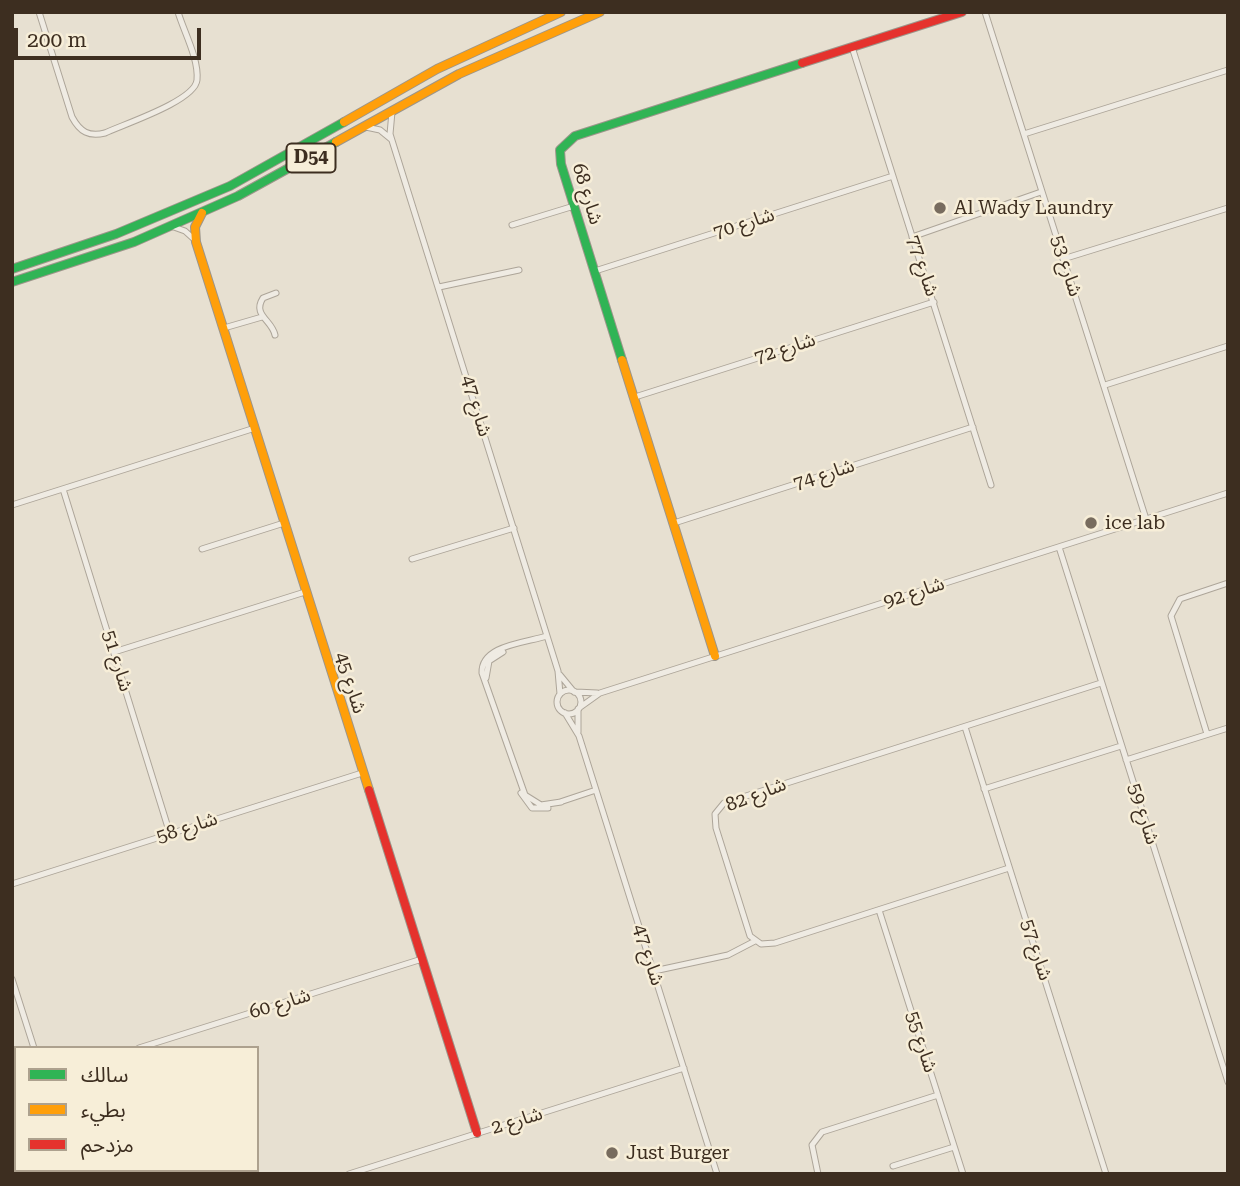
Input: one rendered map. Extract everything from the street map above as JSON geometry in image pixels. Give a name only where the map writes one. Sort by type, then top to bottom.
[{"type":"street","points":[[40,12],[72,117],[84,133],[105,133],[181,99],[197,82],[196,70],[178,12]]},
{"type":"street","name":"D54","points":[[12,269],[172,213],[278,161],[437,69],[561,12]]},
{"type":"street","name":"D54","points":[[12,282],[134,242],[202,213],[271,180],[393,109],[496,56],[600,12]]},
{"type":"street","name":"شارع 68","points":[[715,656],[559,157],[568,139],[962,12]]},
{"type":"street","name":"شارع 53","points":[[985,12],[1146,519]]},
{"type":"street","name":"شارع 77","points":[[852,47],[991,485]]},
{"type":"street","points":[[1024,134],[1228,70]]},
{"type":"street","name":"شارع 47","points":[[393,109],[390,125],[393,142],[558,671],[560,694]]},
{"type":"street","points":[[364,127],[380,130],[393,142]]},
{"type":"street","name":"شارع 70","points":[[595,271],[893,176]]},
{"type":"street","points":[[912,237],[1041,192]]},
{"type":"street","points":[[512,225],[574,206]]},
{"type":"street","points":[[1063,260],[1228,208]]},
{"type":"street","points":[[134,242],[134,233],[172,213]]},
{"type":"street","name":"شارع 45","points":[[202,213],[195,226],[196,242],[477,1133]]},
{"type":"street","points":[[171,226],[185,231],[196,242]]},
{"type":"street","points":[[74,262],[116,243],[116,234]]},
{"type":"street","points":[[439,287],[519,270]]},
{"type":"street","points":[[275,335],[272,324],[262,317],[259,309],[260,301],[266,295],[276,293]]},
{"type":"street","name":"شارع 72","points":[[635,397],[934,302]]},
{"type":"street","points":[[224,328],[262,317]]},
{"type":"street","points":[[1105,385],[1228,346]]},
{"type":"street","name":"شارع 74","points":[[674,523],[974,427]]},
{"type":"street","points":[[12,505],[255,428]]},
{"type":"street","name":"شارع 51","points":[[63,489],[170,834]]},
{"type":"street","name":"شارع 92","points":[[578,708],[600,693],[1228,493]]},
{"type":"street","points":[[202,549],[284,523]]},
{"type":"street","points":[[412,559],[514,528]]},
{"type":"street","name":"شارع 59","points":[[1059,547],[1226,1068],[1228,1082]]},
{"type":"street","points":[[1207,734],[1171,616],[1180,598],[1228,583]]},
{"type":"street","points":[[114,652],[305,592]]},
{"type":"street","points":[[547,636],[512,647],[489,662],[485,673],[488,688],[515,769],[530,801],[544,806],[596,790]]},
{"type":"street","name":"شارع 47","points":[[558,671],[574,692]]},
{"type":"street","name":"شارع 82","points":[[755,941],[748,929],[715,821],[719,808],[731,801],[1101,683]]},
{"type":"street","points":[[566,691],[574,692],[580,699],[578,708],[565,713],[557,705],[560,694],[566,691]]},
{"type":"street","name":"شارع 92","points":[[574,692],[600,693]]},
{"type":"street","name":"شارع 47","points":[[578,708],[579,736]]},
{"type":"street","name":"شارع 47","points":[[565,713],[579,736],[718,1174]]},
{"type":"street","name":"شارع 57","points":[[964,727],[1106,1174]]},
{"type":"street","points":[[1126,760],[1228,727]]},
{"type":"street","points":[[984,789],[1121,746]]},
{"type":"street","name":"شارع 58","points":[[12,884],[362,773]]},
{"type":"street","points":[[654,971],[728,955],[755,941],[768,945],[1009,868]]},
{"type":"street","name":"شارع 55","points":[[879,910],[962,1174]]},
{"type":"street","name":"شارع 60","points":[[145,1046],[422,959]]},
{"type":"street","points":[[12,979],[33,1046]]},
{"type":"street","name":"شارع 2","points":[[349,1174],[371,1170],[477,1133],[684,1068]]},
{"type":"street","points":[[818,1174],[812,1145],[822,1132],[938,1095]]},
{"type":"street","points":[[892,1166],[954,1147]]},
{"type":"traffic: fast","points":[[622,360],[561,164],[560,150],[575,136],[802,63]]},
{"type":"traffic: fast","points":[[12,269],[116,234],[230,186],[344,122]]},
{"type":"traffic: fast","points":[[12,282],[134,242],[238,196],[336,142]]},
{"type":"traffic: slow","points":[[344,122],[437,69],[561,12]]},
{"type":"traffic: slow","points":[[336,142],[459,74],[600,12]]},
{"type":"traffic: slow","points":[[202,213],[195,227],[196,242],[369,790]]},
{"type":"traffic: slow","points":[[622,360],[715,656]]},
{"type":"traffic: jam","points":[[802,63],[962,12]]},
{"type":"traffic: jam","points":[[369,790],[477,1133]]},
{"type":"place","name":"Al Wady Laundry","points":[[940,208]]},
{"type":"place","name":"ice lab","points":[[1091,523]]},
{"type":"place","name":"Just Burger","points":[[612,1153]]}]
